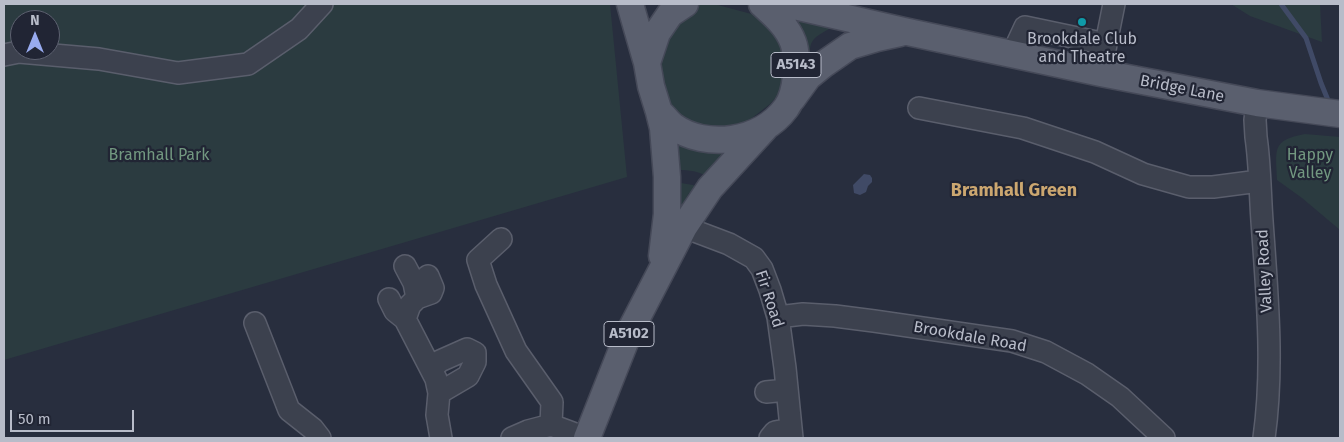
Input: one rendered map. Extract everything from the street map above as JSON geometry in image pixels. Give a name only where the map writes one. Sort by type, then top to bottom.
[{"type":"main road","points":[[630,4],[647,62]]},
{"type":"main road","name":"A5143","points":[[685,4],[670,14],[657,34],[647,62],[651,86],[660,112],[672,125],[692,136],[715,140],[738,137],[765,128],[787,107],[795,85],[797,69],[793,42],[781,22],[762,4]]},
{"type":"main road","name":"Bridge Lane","points":[[786,4],[814,7],[908,32],[1101,73],[1257,103],[1340,114]]},
{"type":"main road","name":"Bridge Lane","points":[[787,107],[808,77],[850,46],[908,32]]},
{"type":"main road","name":"A5102","points":[[586,438],[627,338],[660,271],[675,220],[667,177],[660,112]]},
{"type":"main road","name":"A5102","points":[[675,220],[710,188],[765,128]]},
{"type":"street","points":[[4,55],[19,52],[99,59],[178,73],[248,64],[300,29],[322,4]]},
{"type":"street","points":[[1101,73],[1114,4]]},
{"type":"street","points":[[1012,55],[1025,27],[1106,44]]},
{"type":"street","name":"Valley Road","points":[[1257,103],[1256,120],[1268,338],[1268,387],[1264,438]]},
{"type":"street","points":[[919,108],[1023,128],[1095,152],[1143,174],[1189,187],[1213,187],[1259,180]]},
{"type":"street","name":"Fir Road","points":[[675,220],[729,244],[754,258],[762,269],[778,317],[791,434]]},
{"type":"street","points":[[501,239],[478,260],[486,285],[516,352],[552,402],[551,425]]},
{"type":"street","points":[[405,266],[414,283],[418,298]]},
{"type":"street","points":[[405,319],[410,305],[418,298],[431,293],[433,288],[428,276]]},
{"type":"street","points":[[389,299],[396,311],[405,319],[436,379],[439,393],[437,415],[441,438]]},
{"type":"street","name":"Brookdale Road","points":[[778,317],[803,314],[835,316],[1012,341],[1046,352],[1087,374],[1120,397],[1164,438]]},
{"type":"street","points":[[254,323],[290,410],[313,429],[320,438]]},
{"type":"street","points":[[431,369],[440,360],[466,349],[475,353],[475,362],[468,376],[439,393]]},
{"type":"street","points":[[766,392],[787,390]]},
{"type":"street","points":[[512,438],[528,431],[551,425],[586,438]]},
{"type":"street","points":[[770,438],[776,432],[791,434]]},
{"type":"green space","name":"Bramhall Park","points":[[4,4],[610,4],[627,177],[4,360]]},
{"type":"green space","points":[[714,4],[759,16],[781,43],[785,58],[785,78],[779,94],[770,104],[743,125],[718,133],[672,115],[658,74],[661,37],[692,7]]},
{"type":"green space","points":[[1231,4],[1320,4],[1322,42],[1250,16]]},
{"type":"green space","points":[[790,16],[830,23],[829,29],[812,41],[810,62]]},
{"type":"green space","name":"Happy Valley","points":[[1305,134],[1340,137],[1340,230],[1277,180],[1276,154],[1281,143],[1294,136]]},
{"type":"green space","points":[[675,141],[733,149],[708,177],[694,171],[678,170]]},
{"type":"green space","points":[[681,183],[699,188],[689,193],[678,212],[678,184]]},
{"type":"water","points":[[864,174],[870,175],[872,182],[866,192],[860,195],[854,193],[853,185]]},
{"type":"waterway","points":[[1281,4],[1306,38],[1330,105]]},
{"type":"place","name":"Brookdale Club and Theatre","points":[[1082,22]]},
{"type":"district","name":"Bramhall Green","points":[[1014,191]]}]
